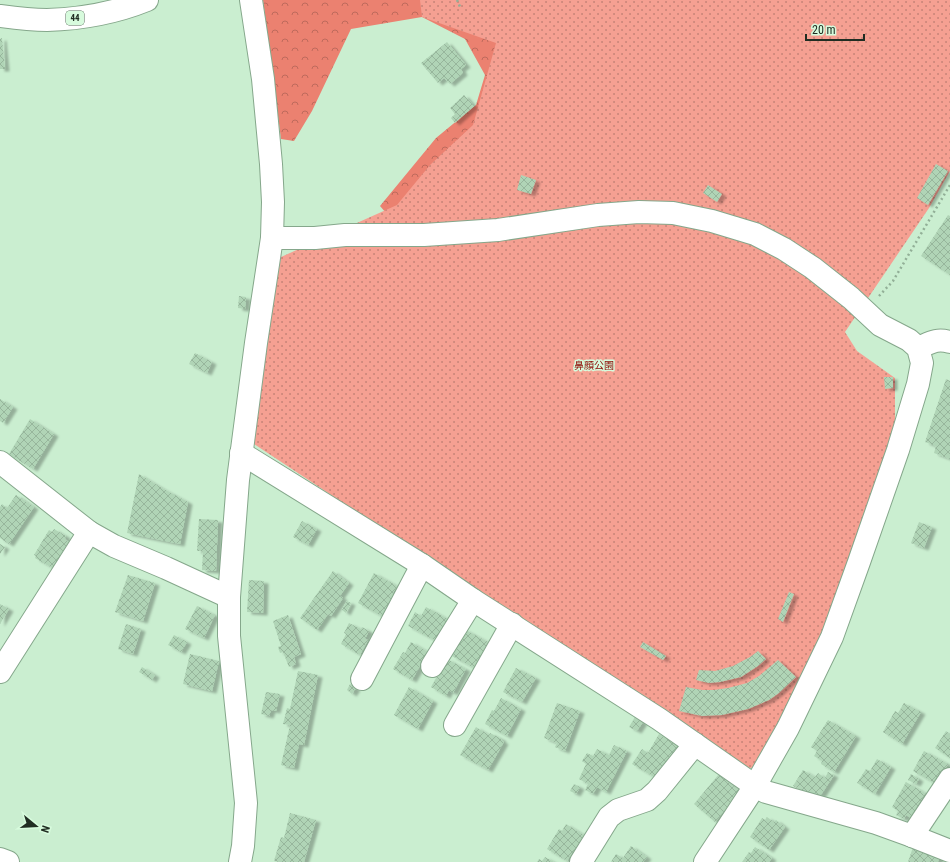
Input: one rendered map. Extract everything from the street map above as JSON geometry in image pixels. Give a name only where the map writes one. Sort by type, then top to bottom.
[{"type":"street","name":"44","points":[[0,16],[45,20],[83,18],[126,8],[147,0]]},
{"type":"street","points":[[240,862],[243,846],[246,803],[229,636],[229,597],[241,453],[272,238],[273,202],[263,79],[251,0]]},
{"type":"street","points":[[272,238],[315,238],[345,235],[424,235],[498,230],[598,215],[639,212],[673,213],[712,221],[755,234],[778,246],[813,268],[851,298],[880,325],[909,340],[918,348],[922,363],[918,384],[898,450],[832,637],[788,728],[755,786],[705,862]]},
{"type":"street","points":[[918,348],[936,340],[950,342]]},
{"type":"street","points":[[241,453],[422,566],[659,719],[755,786],[766,792],[876,823],[950,851]]},
{"type":"street","points":[[0,462],[89,532],[114,546],[229,597]]},
{"type":"street","points":[[0,672],[89,532]]},
{"type":"street","points":[[362,679],[422,566]]},
{"type":"street","points":[[432,666],[473,600]]},
{"type":"street","points":[[455,725],[512,624]]},
{"type":"street","points":[[581,862],[609,817],[618,810],[647,800],[657,791],[695,744]]},
{"type":"street","points":[[912,836],[950,779]]},
{"type":"street","points":[[0,859],[8,862]]},
{"type":"path","points":[[457,0],[461,9]]},
{"type":"path","points":[[865,310],[893,281],[950,185]]},
{"type":"green space","points":[[263,0],[858,0],[393,221],[380,206],[436,138],[476,105],[485,75],[465,39],[422,17],[351,29],[312,111],[294,141],[281,139]]},
{"type":"green space","name":"鼻顔公園","points":[[420,0],[950,0],[950,171],[929,208],[845,332],[857,351],[895,378],[895,421],[859,541],[830,621],[759,766],[746,769],[254,444],[266,344],[281,257],[397,205],[430,165],[473,125],[496,43],[422,17]]},
{"type":"building","points":[[2,38],[5,69],[0,69],[0,39]]},
{"type":"building","points":[[447,42],[466,65],[461,69],[463,73],[450,84],[444,78],[438,83],[421,63]]},
{"type":"building","points":[[464,95],[474,106],[455,123],[451,118],[455,114],[450,108]]},
{"type":"building","points":[[936,164],[948,171],[928,205],[917,198]]},
{"type":"building","points":[[521,175],[536,180],[531,194],[517,190]]},
{"type":"building","points":[[708,185],[722,194],[717,202],[703,193]]},
{"type":"building","points":[[948,215],[950,216],[950,275],[921,256]]},
{"type":"building","points":[[239,296],[246,297],[245,309],[238,308]]},
{"type":"building","points":[[195,353],[212,362],[207,373],[189,364]]},
{"type":"building","points":[[884,377],[893,377],[893,388],[885,389]]},
{"type":"building","points":[[946,379],[950,381],[950,459],[934,453],[936,446],[925,442]]},
{"type":"building","points":[[0,399],[13,407],[3,423],[0,421]]},
{"type":"building","points":[[30,419],[54,434],[33,469],[9,454]]},
{"type":"building","points":[[139,474],[188,502],[180,544],[127,533]]},
{"type":"building","points":[[16,495],[34,507],[9,544],[0,538],[0,507],[2,504],[7,508]]},
{"type":"building","points":[[199,519],[218,520],[216,571],[202,570],[203,551],[197,551]]},
{"type":"building","points":[[302,521],[317,529],[308,545],[293,537]]},
{"type":"building","points":[[919,522],[932,527],[924,548],[911,543]]},
{"type":"building","points":[[54,529],[66,536],[65,539],[69,542],[54,569],[35,558],[36,556],[34,555],[49,530],[52,532]]},
{"type":"building","points":[[0,544],[5,547],[0,554]]},
{"type":"building","points":[[333,571],[349,583],[340,596],[343,598],[331,616],[328,614],[317,630],[300,618]]},
{"type":"building","points":[[374,573],[397,586],[393,593],[395,594],[383,617],[358,603]]},
{"type":"building","points":[[128,575],[155,583],[143,621],[115,612]]},
{"type":"building","points":[[249,580],[264,581],[263,613],[247,612]]},
{"type":"building","points":[[789,592],[794,594],[783,622],[778,619]]},
{"type":"building","points":[[347,601],[351,603],[346,613],[342,610]]},
{"type":"building","points":[[0,604],[9,609],[0,624]]},
{"type":"building","points":[[197,606],[215,615],[204,638],[185,629]]},
{"type":"building","points":[[426,607],[448,619],[436,641],[408,626],[415,612],[421,616]]},
{"type":"building","points":[[288,615],[301,654],[294,657],[296,664],[289,667],[283,652],[280,653],[278,647],[281,646],[273,621]]},
{"type":"building","points":[[349,623],[369,631],[365,639],[368,640],[360,655],[341,644]]},
{"type":"building","points":[[126,624],[141,629],[133,654],[118,649]]},
{"type":"building","points":[[464,629],[488,642],[474,668],[452,656]]},
{"type":"building","points":[[174,635],[187,642],[181,652],[168,645]]},
{"type":"building","points":[[411,642],[428,652],[412,680],[393,669]]},
{"type":"building","points":[[643,642],[666,656],[663,660],[640,647]]},
{"type":"building","points":[[758,651],[766,659],[741,677],[709,683],[696,680],[699,670],[715,671],[733,666]]},
{"type":"building","points":[[190,654],[219,661],[212,691],[183,684]]},
{"type":"building","points":[[447,659],[466,669],[453,693],[449,690],[446,696],[431,687],[436,678],[434,677]]},
{"type":"building","points":[[778,660],[796,677],[769,700],[748,709],[722,715],[702,716],[679,711],[686,687],[702,690],[714,690],[747,683],[759,676]]},
{"type":"building","points":[[142,667],[155,675],[152,680],[139,672]]},
{"type":"building","points":[[516,668],[536,678],[522,702],[503,692]]},
{"type":"building","points":[[298,671],[318,675],[304,745],[299,744],[294,768],[281,765],[290,725],[283,724],[287,708],[290,709]]},
{"type":"building","points":[[350,684],[356,688],[352,694],[347,690]]},
{"type":"building","points":[[409,687],[433,701],[418,729],[394,715]]},
{"type":"building","points":[[266,692],[280,694],[276,711],[271,710],[269,716],[261,714]]},
{"type":"building","points":[[501,698],[521,709],[507,736],[485,724],[492,710],[494,711]]},
{"type":"building","points":[[557,703],[580,711],[565,751],[555,747],[557,743],[544,738]]},
{"type":"building","points":[[904,703],[921,712],[902,744],[883,732],[895,711],[898,713]]},
{"type":"building","points":[[635,717],[643,722],[637,731],[629,727]]},
{"type":"building","points":[[828,720],[856,736],[834,772],[821,764],[822,761],[814,756],[817,751],[811,747]]},
{"type":"building","points":[[476,727],[489,735],[490,733],[502,739],[501,740],[504,742],[488,770],[460,755]]},
{"type":"building","points":[[946,731],[950,734],[950,758],[935,748]]},
{"type":"building","points":[[659,734],[679,745],[664,770],[659,768],[654,777],[632,764],[642,749],[648,753]]},
{"type":"building","points":[[614,745],[627,751],[606,792],[597,787],[593,794],[585,790],[588,784],[579,779],[586,764],[582,761],[587,753],[593,756],[597,749],[609,755]]},
{"type":"building","points":[[924,751],[948,764],[936,784],[913,771]]},
{"type":"building","points":[[877,759],[891,767],[875,794],[857,783],[866,769],[870,771]]},
{"type":"building","points":[[803,770],[815,777],[818,773],[825,778],[828,772],[834,775],[821,795],[801,790],[793,786]]},
{"type":"building","points":[[719,774],[740,792],[715,822],[694,804]]},
{"type":"building","points":[[911,774],[919,779],[916,784],[908,780]]},
{"type":"building","points":[[906,782],[925,793],[911,818],[906,815],[904,819],[896,815],[898,811],[892,807]]},
{"type":"building","points":[[574,784],[580,787],[576,794],[570,791]]},
{"type":"building","points":[[290,813],[316,820],[304,862],[274,861],[281,837],[284,838]]},
{"type":"building","points":[[767,817],[774,822],[776,820],[785,827],[769,850],[750,837],[762,818],[765,820]]},
{"type":"building","points":[[566,824],[584,835],[567,861],[547,849],[559,829],[562,831]]},
{"type":"building","points":[[631,846],[647,857],[643,862],[611,862],[616,854],[623,858]]},
{"type":"building","points":[[755,847],[772,858],[769,862],[742,862],[749,852],[751,853]]},
{"type":"building","points":[[913,847],[940,856],[938,862],[908,862]]},
{"type":"building","points":[[545,857],[554,862],[537,862],[539,859],[542,861]]}]
